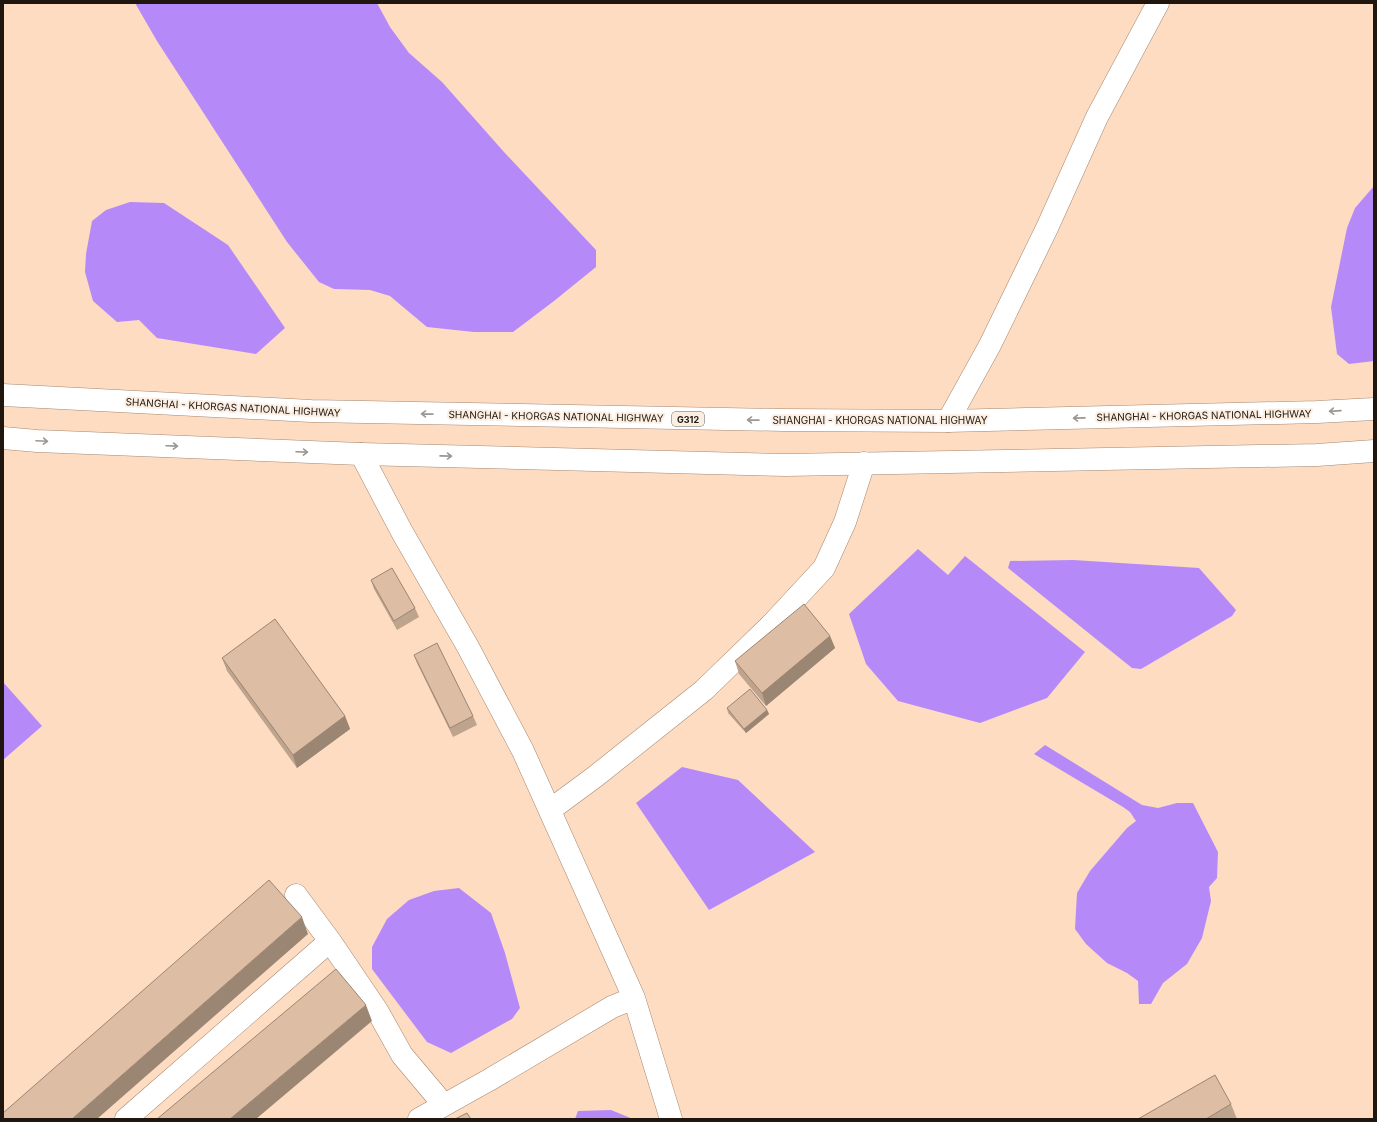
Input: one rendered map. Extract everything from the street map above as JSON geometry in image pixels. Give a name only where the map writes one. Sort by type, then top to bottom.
[{"type":"main road","points":[[948,421],[990,345],[1047,228],[1097,117],[1158,3]]},
{"type":"main road","name":"SHANGHAI - KHORGAS NATIONAL HIGHWAY","points":[[3,395],[311,411],[783,420],[948,421],[1317,412],[1374,409]]},
{"type":"main road","points":[[3,438],[362,454],[786,465],[1318,455],[1374,451]]},
{"type":"main road","points":[[362,454],[402,532],[468,647],[520,744],[634,998],[671,1119]]},
{"type":"main road","points":[[550,810],[596,776],[704,690],[772,624],[824,568],[845,522],[864,463]]},
{"type":"main road","points":[[296,895],[330,941],[378,1012],[402,1055],[444,1105]]},
{"type":"main road","points":[[126,1119],[330,941]]},
{"type":"main road","points":[[419,1119],[489,1080],[612,1006],[634,998]]},
{"type":"shaded area","points":[[135,3],[377,3],[390,27],[409,53],[442,82],[504,152],[596,250],[596,267],[513,332],[474,332],[427,327],[390,296],[370,290],[334,289],[319,282],[287,242],[157,41]]},
{"type":"shaded area","points":[[1374,186],[1374,361],[1349,364],[1337,354],[1331,307],[1347,228],[1355,208]]},
{"type":"shaded area","points":[[130,202],[164,203],[228,245],[285,328],[256,354],[157,338],[139,320],[117,322],[93,301],[85,272],[86,254],[92,221],[106,210]]},
{"type":"shaded area","points":[[918,549],[948,575],[965,556],[1085,652],[1047,698],[980,723],[898,701],[866,664],[849,614]]},
{"type":"shaded area","points":[[1073,560],[1199,568],[1236,610],[1232,616],[1141,669],[1132,668],[1008,568],[1010,561]]},
{"type":"shaded area","points":[[3,682],[42,726],[3,760]]},
{"type":"shaded area","points":[[1045,745],[1142,805],[1158,808],[1177,803],[1193,803],[1218,852],[1217,878],[1209,887],[1211,901],[1202,938],[1187,964],[1163,983],[1151,1004],[1139,1004],[1138,981],[1127,973],[1107,963],[1086,944],[1075,929],[1077,893],[1090,871],[1127,828],[1136,821],[1130,812],[1123,807],[1034,754]]},
{"type":"shaded area","points":[[682,767],[738,780],[815,852],[709,910],[636,803]]},
{"type":"shaded area","points":[[459,888],[491,913],[505,953],[520,1008],[512,1019],[451,1053],[427,1042],[372,969],[372,947],[387,919],[409,900],[434,891]]},
{"type":"shaded area","points":[[611,1110],[633,1119],[575,1119],[578,1111]]},
{"type":"building","points":[[392,568],[415,608],[394,621],[371,580]]},
{"type":"building","points":[[804,604],[830,636],[762,693],[735,661]]},
{"type":"building","points":[[275,619],[345,716],[293,755],[222,658]]},
{"type":"building","points":[[437,643],[473,716],[450,728],[414,655]]},
{"type":"building","points":[[750,689],[767,710],[744,729],[727,708]]},
{"type":"building","points":[[269,880],[302,917],[72,1119],[3,1119],[3,1113]]},
{"type":"building","points":[[336,969],[366,1005],[230,1119],[157,1119]]},
{"type":"building","points":[[1215,1075],[1231,1104],[1206,1119],[1138,1119]]},
{"type":"building","points":[[467,1113],[471,1119],[455,1119]]}]
